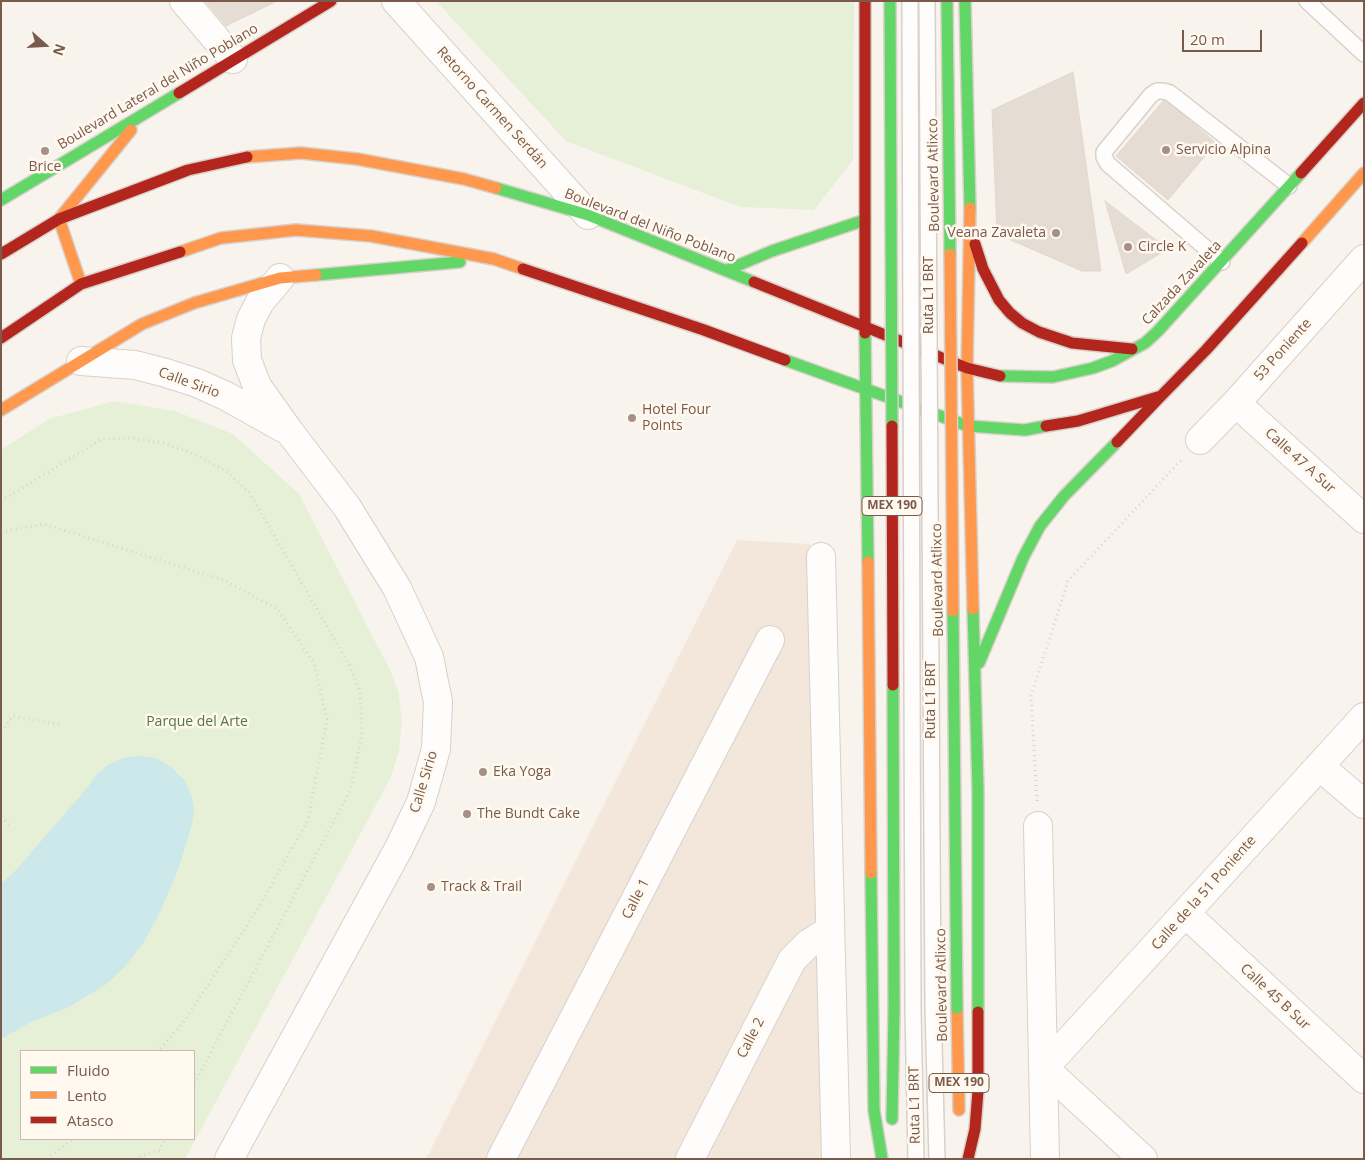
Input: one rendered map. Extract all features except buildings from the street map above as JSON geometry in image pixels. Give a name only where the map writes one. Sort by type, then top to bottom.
[{"type":"main road","name":"Boulevard Lateral del Niño Poblano","points":[[1,200],[331,1]]},
{"type":"main road","points":[[865,1],[865,326],[867,391],[876,508],[874,1110],[882,1159]]},
{"type":"main road","name":"MEX 190","points":[[890,1],[894,1010],[892,1129]]},
{"type":"main road","name":"Boulevard Atlixco","points":[[947,1],[959,1121]]},
{"type":"main road","points":[[965,1],[970,230],[967,368],[978,791],[978,1090],[975,1129],[968,1159]]},
{"type":"main road","name":"Calzada Zavaleta","points":[[967,368],[993,375],[1013,377],[1053,376],[1094,368],[1112,361],[1144,343],[1170,320],[1364,103]]},
{"type":"main road","points":[[81,284],[59,219],[143,115]]},
{"type":"main road","name":"Boulevard del Niño Poblano","points":[[1,254],[59,219],[188,170],[246,157],[301,153],[357,159],[464,180],[588,215],[967,368]]},
{"type":"main road","points":[[975,672],[1023,558],[1040,526],[1064,496],[1206,350],[1364,173]]},
{"type":"main road","points":[[865,220],[882,246],[891,254],[903,260],[929,260],[941,255],[962,240],[970,230]]},
{"type":"main road","points":[[727,270],[772,251],[865,220]]},
{"type":"main road","points":[[1,338],[81,284],[221,238],[296,230],[371,236],[494,259],[704,330],[867,391],[968,426],[1034,429],[1078,422],[1161,396]]},
{"type":"main road","points":[[970,230],[983,269],[999,300],[1022,323],[1039,332],[1072,343],[1132,349]]},
{"type":"main road","points":[[1,410],[142,324],[194,303],[280,278],[494,259]]},
{"type":"main road","points":[[1,396],[36,388]]},
{"type":"main road","points":[[876,508],[917,497],[955,502],[971,509]]},
{"type":"main road","points":[[960,1140],[960,1159]]},
{"type":"street","points":[[184,1],[234,59]]},
{"type":"street","name":"Retorno Carmen Serdán","points":[[396,1],[588,215]]},
{"type":"street","name":"53 Poniente","points":[[1200,440],[1236,403],[1364,259]]},
{"type":"street","name":"Calle Sirio","points":[[229,1159],[400,848],[421,802],[436,749],[438,702],[429,657],[397,588],[347,507],[257,386],[247,360],[246,338],[251,319],[260,302],[280,278]]},
{"type":"street","name":"Calle Sirio","points":[[81,361],[135,365],[197,383],[226,396],[289,431]]},
{"type":"street","name":"Calle 47 A Sur","points":[[1236,403],[1364,519]]},
{"type":"street","points":[[821,557],[836,1159]]},
{"type":"street","name":"Calle 1","points":[[501,1159],[770,640]]},
{"type":"street","name":"Calle de la 51 Poniente","points":[[1044,1068],[1364,718]]},
{"type":"street","points":[[1319,766],[1364,804]]},
{"type":"street","points":[[1038,826],[1045,1159]]},
{"type":"street","name":"Calle 45 B Sur","points":[[1186,914],[1364,1079]]},
{"type":"street","name":"Calle 2","points":[[690,1159],[792,960],[808,944],[829,931]]},
{"type":"street","points":[[1044,1068],[1143,1159]]},
{"type":"lane","name":"Ruta L1 BRT","points":[[910,1],[913,1009],[916,1159]]},
{"type":"lane","name":"Ruta L1 BRT","points":[[927,1],[933,1006],[938,1159]]},
{"type":"lane","points":[[1307,1],[1364,54]]},
{"type":"lane","points":[[1222,262],[1108,164],[1104,157],[1104,152],[1151,94],[1157,91],[1164,91],[1170,94],[1289,186]]},
{"type":"path","points":[[1,501],[102,439],[132,438],[164,443],[201,457],[227,472],[249,492],[350,666],[360,692],[362,735],[350,791],[195,1082]]},
{"type":"path","points":[[1038,826],[1031,696],[1068,582],[1200,440]]},
{"type":"path","points":[[1,532],[44,524],[226,581],[277,609],[314,663],[328,719],[308,820],[257,910],[183,1023],[159,1050]]},
{"type":"path","points":[[1,731],[12,716],[59,725]]},
{"type":"path","points":[[1,817],[10,826]]},
{"type":"path","points":[[46,1159],[72,1140]]},
{"type":"path","points":[[135,1159],[159,1150],[164,1140]]},
{"type":"shaded area","points":[[737,540],[810,544],[829,1159],[426,1159]]},
{"type":"green space","points":[[436,1],[854,1],[853,160],[814,210],[740,207],[566,141]]},
{"type":"green space","name":"Parque del Arte","points":[[114,401],[175,411],[233,434],[299,494],[390,670],[398,691],[402,720],[399,751],[391,777],[185,1159],[1,1159],[1,450],[49,419]]},
{"type":"water","points":[[139,756],[156,758],[172,768],[185,781],[192,798],[194,811],[179,867],[160,912],[144,942],[123,969],[105,985],[69,1007],[29,1023],[1,1039],[1,884],[16,870],[88,787],[96,775],[108,765],[123,758]]},
{"type":"traffic: fast","points":[[890,1],[892,426]]},
{"type":"traffic: fast","points":[[947,1],[950,254]]},
{"type":"traffic: fast","points":[[965,1],[970,208]]},
{"type":"traffic: fast","points":[[1,200],[179,93]]},
{"type":"traffic: fast","points":[[1000,376],[1053,377],[1093,368],[1112,361],[1145,343],[1301,173]]},
{"type":"traffic: fast","points":[[496,188],[588,215],[754,282]]},
{"type":"traffic: fast","points":[[727,270],[772,251],[865,220]]},
{"type":"traffic: fast","points":[[316,275],[460,262]]},
{"type":"traffic: fast","points":[[865,333],[868,562]]},
{"type":"traffic: fast","points":[[785,360],[968,426],[1025,430],[1046,426]]},
{"type":"traffic: fast","points":[[979,663],[1023,558],[1040,526],[1064,496],[1117,442]]},
{"type":"traffic: fast","points":[[973,609],[978,791],[978,1012]]},
{"type":"traffic: fast","points":[[953,611],[957,1008]]},
{"type":"traffic: fast","points":[[893,685],[894,1011]]},
{"type":"traffic: fast","points":[[871,873],[874,1110],[882,1159]]},
{"type":"traffic: fast","points":[[892,1119],[894,1011]]},
{"type":"traffic: slow","points":[[81,284],[59,219],[131,130]]},
{"type":"traffic: slow","points":[[247,157],[301,153],[357,159],[464,179],[496,188]]},
{"type":"traffic: slow","points":[[1302,243],[1364,173]]},
{"type":"traffic: slow","points":[[970,208],[967,368],[973,609]]},
{"type":"traffic: slow","points":[[180,252],[221,238],[296,230],[371,236],[494,259],[523,269]]},
{"type":"traffic: slow","points":[[950,254],[953,611]]},
{"type":"traffic: slow","points":[[1,410],[142,324],[194,303],[280,278],[316,275]]},
{"type":"traffic: slow","points":[[868,562],[871,873]]},
{"type":"traffic: slow","points":[[957,1008],[959,1110]]},
{"type":"traffic: jam","points":[[179,93],[331,1]]},
{"type":"traffic: jam","points":[[865,1],[865,333]]},
{"type":"traffic: jam","points":[[1301,173],[1364,103]]},
{"type":"traffic: jam","points":[[1,254],[59,219],[188,170],[247,157]]},
{"type":"traffic: jam","points":[[1046,426],[1078,421],[1161,396],[1206,350],[1302,243]]},
{"type":"traffic: jam","points":[[975,244],[983,269],[999,300],[1022,323],[1039,332],[1072,343],[1132,349]]},
{"type":"traffic: jam","points":[[1,338],[81,284],[180,252]]},
{"type":"traffic: jam","points":[[523,269],[704,330],[785,360]]},
{"type":"traffic: jam","points":[[754,282],[967,368],[1000,376]]},
{"type":"traffic: jam","points":[[1117,442],[1161,396]]},
{"type":"traffic: jam","points":[[892,426],[893,685]]},
{"type":"traffic: jam","points":[[968,1159],[975,1129],[978,1091],[978,1012]]},
{"type":"place","name":"Servicio Alpina","points":[[1166,150]]},
{"type":"place","name":"Brice","points":[[45,151]]},
{"type":"place","name":"Veana Zavaleta","points":[[1056,233]]},
{"type":"place","name":"Circle K","points":[[1128,247]]},
{"type":"place","name":"Hotel Four Points","points":[[632,418]]},
{"type":"place","name":"Eka Yoga","points":[[483,772]]},
{"type":"place","name":"The Bundt Cake","points":[[467,814]]},
{"type":"place","name":"Track & Trail","points":[[431,887]]}]
